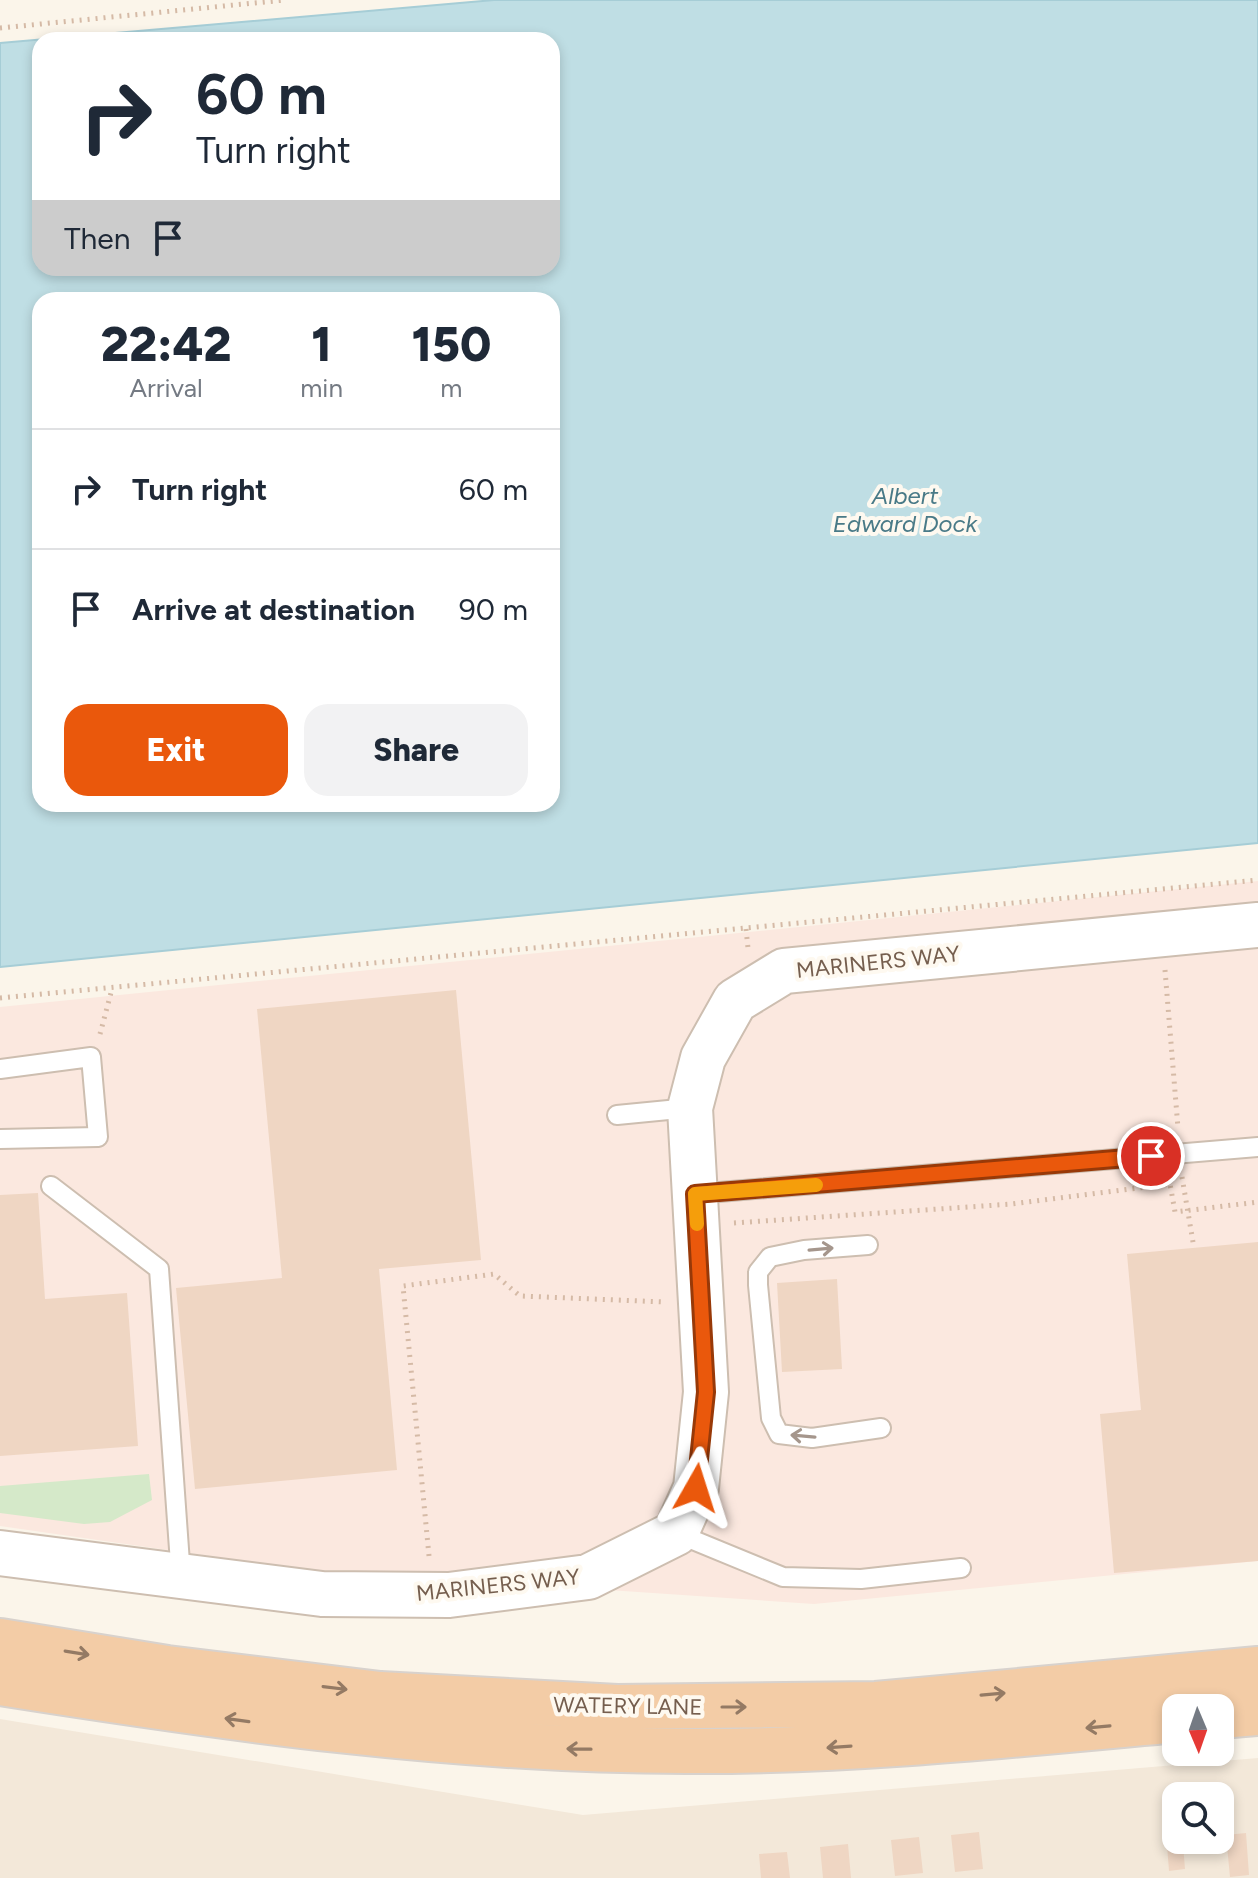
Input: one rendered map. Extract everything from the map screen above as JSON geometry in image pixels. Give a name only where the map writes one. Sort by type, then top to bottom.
[{"type":"highway","name":"WATERY LANE","points":[[0,1641],[167,1668],[380,1694],[617,1707],[876,1704],[1258,1669]]},
{"type":"highway","name":"WATERY LANE","points":[[0,1683],[234,1720],[394,1738],[560,1748],[820,1749],[1162,1721]]},
{"type":"highway","points":[[1234,1715],[1258,1713]]},
{"type":"street","name":"MARINERS WAY","points":[[0,1553],[322,1594],[449,1595],[588,1577],[676,1533],[696,1488],[706,1392],[690,1108],[703,1058],[735,1001],[784,971],[1258,925]]},
{"type":"lane","points":[[0,1069],[91,1057],[98,1137],[0,1139]]},
{"type":"lane","points":[[617,1115],[690,1108]]},
{"type":"lane","points":[[696,1210],[1180,1153],[1258,1147]]},
{"type":"lane","points":[[51,1186],[159,1269],[181,1578]]},
{"type":"lane","points":[[868,1245],[804,1250],[770,1257],[758,1272],[758,1285],[771,1418],[779,1434],[812,1438],[881,1428]]},
{"type":"lane","points":[[676,1533],[783,1577],[861,1579],[961,1568]]},
{"type":"path","points":[[0,28],[285,0]]},
{"type":"path","points":[[0,998],[1258,880]]},
{"type":"path","points":[[1154,890],[1162,934],[1186,1209],[1194,1248]]},
{"type":"path","points":[[91,1057],[105,1023],[112,989]]},
{"type":"path","points":[[696,1210],[1012,1204],[1170,1184],[1175,1212],[1258,1202]]},
{"type":"path","points":[[429,1556],[403,1286],[494,1274],[520,1296],[622,1302],[701,1301]]},
{"type":"shaded area","points":[[1258,881],[1258,1561],[814,1604],[299,1569],[0,1526],[0,1007]]},
{"type":"shaded area","points":[[0,1719],[583,1815],[1163,1766],[1234,1766],[1234,1760],[1258,1758],[1258,1878],[0,1878]]},
{"type":"green space","points":[[149,1474],[152,1500],[110,1522],[84,1524],[0,1513],[0,1486]]},
{"type":"water","name":"Albert Edward Dock","points":[[494,0],[1258,0],[1258,843],[0,967],[0,43],[32,40],[32,276],[560,276],[560,32],[126,32]]},
{"type":"building","points":[[456,990],[481,1260],[379,1269],[397,1470],[195,1489],[176,1288],[282,1278],[257,1009]]},
{"type":"building","points":[[38,1193],[45,1299],[127,1293],[138,1446],[0,1456],[0,1195]]},
{"type":"building","points":[[1258,1242],[1258,1561],[1114,1573],[1100,1414],[1141,1410],[1127,1254]]},
{"type":"building","points":[[837,1279],[842,1369],[782,1372],[777,1283]]},
{"type":"building","points":[[979,1832],[983,1869],[955,1872],[951,1835]]},
{"type":"building","points":[[1246,1833],[1249,1875],[1230,1877],[1228,1854],[1234,1854],[1234,1834]]},
{"type":"building","points":[[919,1837],[923,1873],[895,1876],[891,1840]]},
{"type":"building","points":[[848,1844],[851,1878],[823,1878],[820,1847]]},
{"type":"building","points":[[787,1852],[790,1878],[761,1878],[759,1854]]},
{"type":"building","points":[[1168,1854],[1184,1854],[1185,1869],[1169,1871]]},
{"type":"slow traffic","points":[[697,1224],[695,1194],[816,1185]]},
{"type":"route","points":[[696,1488],[706,1392],[695,1194],[1151,1156]]}]
